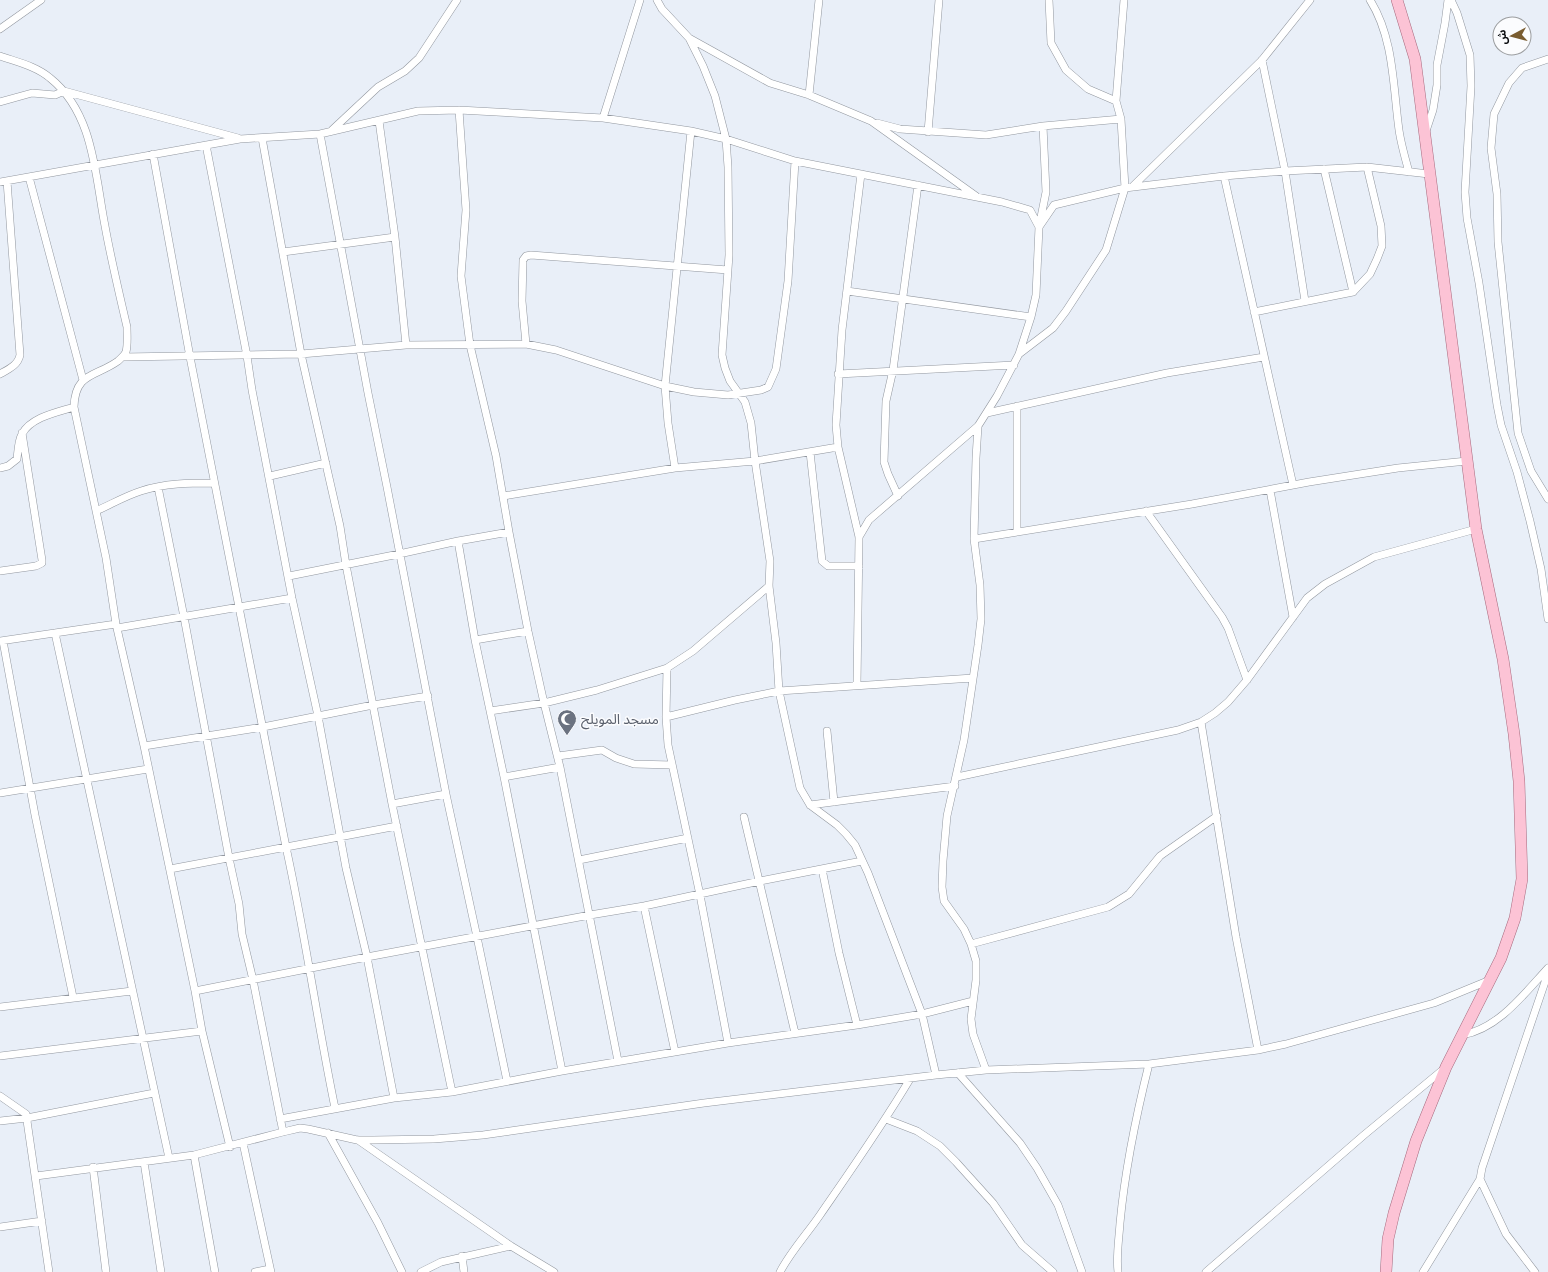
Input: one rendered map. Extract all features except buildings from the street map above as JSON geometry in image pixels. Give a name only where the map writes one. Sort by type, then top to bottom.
[{"type":"main road","points":[[1386,1272],[1388,1239],[1398,1197],[1416,1141],[1446,1067],[1501,958],[1515,918],[1522,879],[1520,781],[1503,658],[1476,529],[1415,59],[1397,0]]},
{"type":"street","points":[[0,29],[41,0]]},
{"type":"street","points":[[330,132],[378,87],[405,72],[419,58],[457,0]]},
{"type":"street","points":[[603,118],[640,0]]},
{"type":"street","points":[[657,0],[662,9],[689,38],[770,83],[808,95],[871,121],[900,129],[986,135],[1043,126],[1121,119]]},
{"type":"street","points":[[808,95],[819,0]]},
{"type":"street","points":[[928,132],[939,0]]},
{"type":"street","points":[[1049,0],[1051,43],[1066,70],[1088,89],[1116,101]]},
{"type":"street","points":[[1124,0],[1116,101],[1121,119],[1129,188]]},
{"type":"street","points":[[1019,354],[1053,328],[1066,311],[1106,250],[1129,188],[1262,60],[1310,0]]},
{"type":"street","points":[[1370,0],[1383,28],[1389,53],[1400,131],[1408,172]]},
{"type":"street","points":[[1425,135],[1433,110],[1437,85],[1437,64],[1448,0]]},
{"type":"street","points":[[1451,0],[1457,13],[1470,55],[1471,86],[1465,192],[1467,218],[1479,283],[1497,405],[1530,521],[1541,569],[1548,619]]},
{"type":"street","points":[[689,38],[715,96],[726,139],[728,167],[728,270],[722,355],[730,381],[748,409],[751,423],[755,461],[770,561],[769,586],[776,643],[779,691],[800,788],[810,805],[846,834],[855,846],[922,1014],[936,1075]]},
{"type":"street","points":[[0,56],[35,68],[50,77],[64,91],[83,122],[89,141],[105,226],[127,327],[128,340],[123,357],[115,363],[83,380],[77,387],[74,398],[74,407],[106,558],[116,626],[144,746],[202,1031],[230,1147]]},
{"type":"street","points":[[1548,59],[1522,68],[1510,82],[1494,114],[1491,148],[1497,194],[1498,242],[1518,434],[1531,471],[1548,499]]},
{"type":"street","points":[[1262,60],[1285,171],[1305,301]]},
{"type":"street","points":[[0,102],[32,93],[56,95],[64,91],[240,139]]},
{"type":"street","points":[[459,110],[466,210],[460,276],[470,344],[496,456],[528,631],[544,703],[558,756],[618,1061]]},
{"type":"street","points":[[0,374],[16,364],[19,360],[20,354],[4,181],[240,139],[320,134],[418,111],[459,110],[603,118],[691,132],[726,139],[795,161],[1002,202],[1030,210],[1038,227]]},
{"type":"street","points":[[379,121],[395,237],[406,345]]},
{"type":"street","points":[[871,121],[978,197]]},
{"type":"street","points":[[859,537],[869,520],[978,426],[998,396],[1019,354],[1031,317],[1036,295],[1038,227],[1046,192],[1043,126]]},
{"type":"street","points":[[675,468],[668,430],[665,386],[691,132]]},
{"type":"street","points":[[320,134],[446,794],[507,1081]]},
{"type":"street","points":[[262,138],[302,354],[340,526],[392,804],[452,1092]]},
{"type":"street","points":[[206,145],[248,356],[252,390],[270,476],[292,598],[318,716],[340,837],[367,957],[394,1098]]},
{"type":"street","points":[[153,154],[214,483],[310,968],[335,1108]]},
{"type":"street","points":[[123,357],[248,356],[302,354],[406,345],[526,344],[556,350],[665,386],[694,392],[718,395],[739,394],[761,390],[768,387],[776,369],[788,281],[795,161]]},
{"type":"street","points":[[1254,312],[1353,292],[1370,274],[1382,246],[1381,226],[1367,167]]},
{"type":"street","points":[[1038,227],[1054,205],[1129,188],[1224,176],[1324,169],[1367,167],[1429,174]]},
{"type":"street","points":[[1324,169],[1353,292]]},
{"type":"street","points":[[857,685],[859,537],[838,447],[836,425],[838,374],[846,291],[861,174]]},
{"type":"street","points":[[1224,176],[1293,485]]},
{"type":"street","points":[[30,177],[83,380]]},
{"type":"street","points":[[898,496],[884,462],[886,401],[893,370],[918,185]]},
{"type":"street","points":[[282,252],[395,237]]},
{"type":"street","points":[[526,344],[522,301],[523,260],[526,256],[531,255],[728,270]]},
{"type":"street","points":[[846,291],[1031,317]]},
{"type":"street","points":[[986,412],[1167,373],[1264,357]]},
{"type":"street","points":[[838,374],[1014,365]]},
{"type":"street","points":[[1016,532],[1017,406]]},
{"type":"street","points":[[0,468],[8,466],[17,459],[22,434],[26,428],[39,419],[74,407]]},
{"type":"street","points":[[978,426],[975,472],[974,539],[980,585],[981,619],[964,740],[948,816],[942,861],[942,887],[944,901],[964,929],[971,944],[976,962],[971,1020],[973,1034],[986,1070]]},
{"type":"street","points":[[0,572],[36,566],[42,563],[22,434]]},
{"type":"street","points":[[1505,437],[1518,434]]},
{"type":"street","points":[[503,496],[675,468],[755,461],[838,447]]},
{"type":"street","points":[[810,452],[822,561],[828,566],[859,566]]},
{"type":"street","points":[[974,539],[1398,468],[1467,461]]},
{"type":"street","points":[[270,476],[326,463]]},
{"type":"street","points":[[96,511],[141,491],[185,483],[214,483]]},
{"type":"street","points":[[158,487],[229,858],[240,908],[242,934],[253,980],[283,1132]]},
{"type":"street","points":[[1270,490],[1293,617]]},
{"type":"street","points":[[1146,511],[1222,617],[1228,628],[1248,680]]},
{"type":"street","points":[[957,777],[1178,730],[1201,722],[1216,713],[1248,680],[1307,598],[1325,584],[1374,557],[1476,529]]},
{"type":"street","points":[[289,576],[509,532]]},
{"type":"street","points":[[458,541],[475,640],[504,777],[562,1071]]},
{"type":"street","points":[[490,711],[544,703],[597,690],[652,674],[667,668],[693,652],[769,586]]},
{"type":"street","points":[[73,997],[29,788],[2,641],[184,617],[292,598]]},
{"type":"street","points":[[475,640],[528,631]]},
{"type":"street","points":[[54,633],[169,1158]]},
{"type":"street","points":[[667,668],[666,718],[668,745],[700,895],[728,1043]]},
{"type":"street","points":[[666,718],[735,700],[779,691],[973,678]]},
{"type":"street","points":[[144,746],[263,727],[373,705],[428,696]]},
{"type":"street","points":[[1201,722],[1236,937],[1258,1050]]},
{"type":"street","points":[[827,731],[834,802]]},
{"type":"street","points":[[558,756],[602,750],[616,758],[634,764],[672,765]]},
{"type":"street","points":[[504,777],[560,767]]},
{"type":"street","points":[[0,793],[148,769]]},
{"type":"street","points":[[810,805],[955,786]]},
{"type":"street","points":[[392,804],[446,794]]},
{"type":"street","points":[[971,944],[1108,907],[1129,894],[1160,856],[1217,816]]},
{"type":"street","points":[[744,817],[795,1033]]},
{"type":"street","points":[[170,869],[397,826]]},
{"type":"street","points":[[579,860],[688,838]]},
{"type":"street","points":[[195,991],[367,957],[644,906],[862,861]]},
{"type":"street","points":[[822,869],[839,953],[857,1025]]},
{"type":"street","points":[[644,906],[675,1052]]},
{"type":"street","points":[[1462,1035],[1473,1033],[1483,1028],[1509,1010],[1548,968]]},
{"type":"street","points":[[1423,1272],[1480,1179],[1482,1168],[1548,973]]},
{"type":"street","points":[[36,1176],[194,1155],[300,1128],[357,1140],[434,1139],[483,1135],[704,1103],[936,1075],[986,1070],[1149,1064],[1258,1050],[1286,1044],[1434,1003],[1490,980]]},
{"type":"street","points":[[0,1007],[132,991]]},
{"type":"street","points":[[280,1119],[394,1098],[452,1092],[618,1061],[728,1043],[857,1025],[922,1014],[973,1001]]},
{"type":"street","points":[[0,1056],[143,1040],[202,1031]]},
{"type":"street","points":[[1118,1272],[1118,1251],[1122,1203],[1140,1098],[1149,1064]]},
{"type":"street","points":[[1206,1272],[1364,1134],[1446,1067]]},
{"type":"street","points":[[958,1073],[1020,1143],[1037,1168],[1058,1205],[1082,1272]]},
{"type":"street","points":[[780,1272],[794,1249],[820,1216],[886,1119],[910,1079]]},
{"type":"street","points":[[0,1121],[27,1118],[154,1093]]},
{"type":"street","points":[[0,1096],[23,1111],[27,1118],[49,1272]]},
{"type":"street","points":[[886,1119],[917,1131],[940,1146],[967,1173],[993,1203],[1022,1245],[1053,1272]]},
{"type":"street","points":[[328,1133],[386,1237],[402,1272]]},
{"type":"street","points":[[357,1140],[511,1246],[554,1272]]},
{"type":"street","points":[[243,1143],[271,1270],[254,1272]]},
{"type":"street","points":[[194,1155],[215,1272]]},
{"type":"street","points":[[144,1162],[161,1272]]},
{"type":"street","points":[[93,1168],[106,1272]]},
{"type":"street","points":[[1480,1179],[1506,1234],[1535,1272]]},
{"type":"street","points":[[0,1227],[42,1221]]},
{"type":"street","points":[[421,1272],[441,1262],[511,1246]]},
{"type":"street","points":[[462,1256],[464,1272]]},
{"type":"street","points":[[537,1261],[543,1272]]},
{"type":"place","name":"مسجد المويلح","points":[[567,736]]}]
